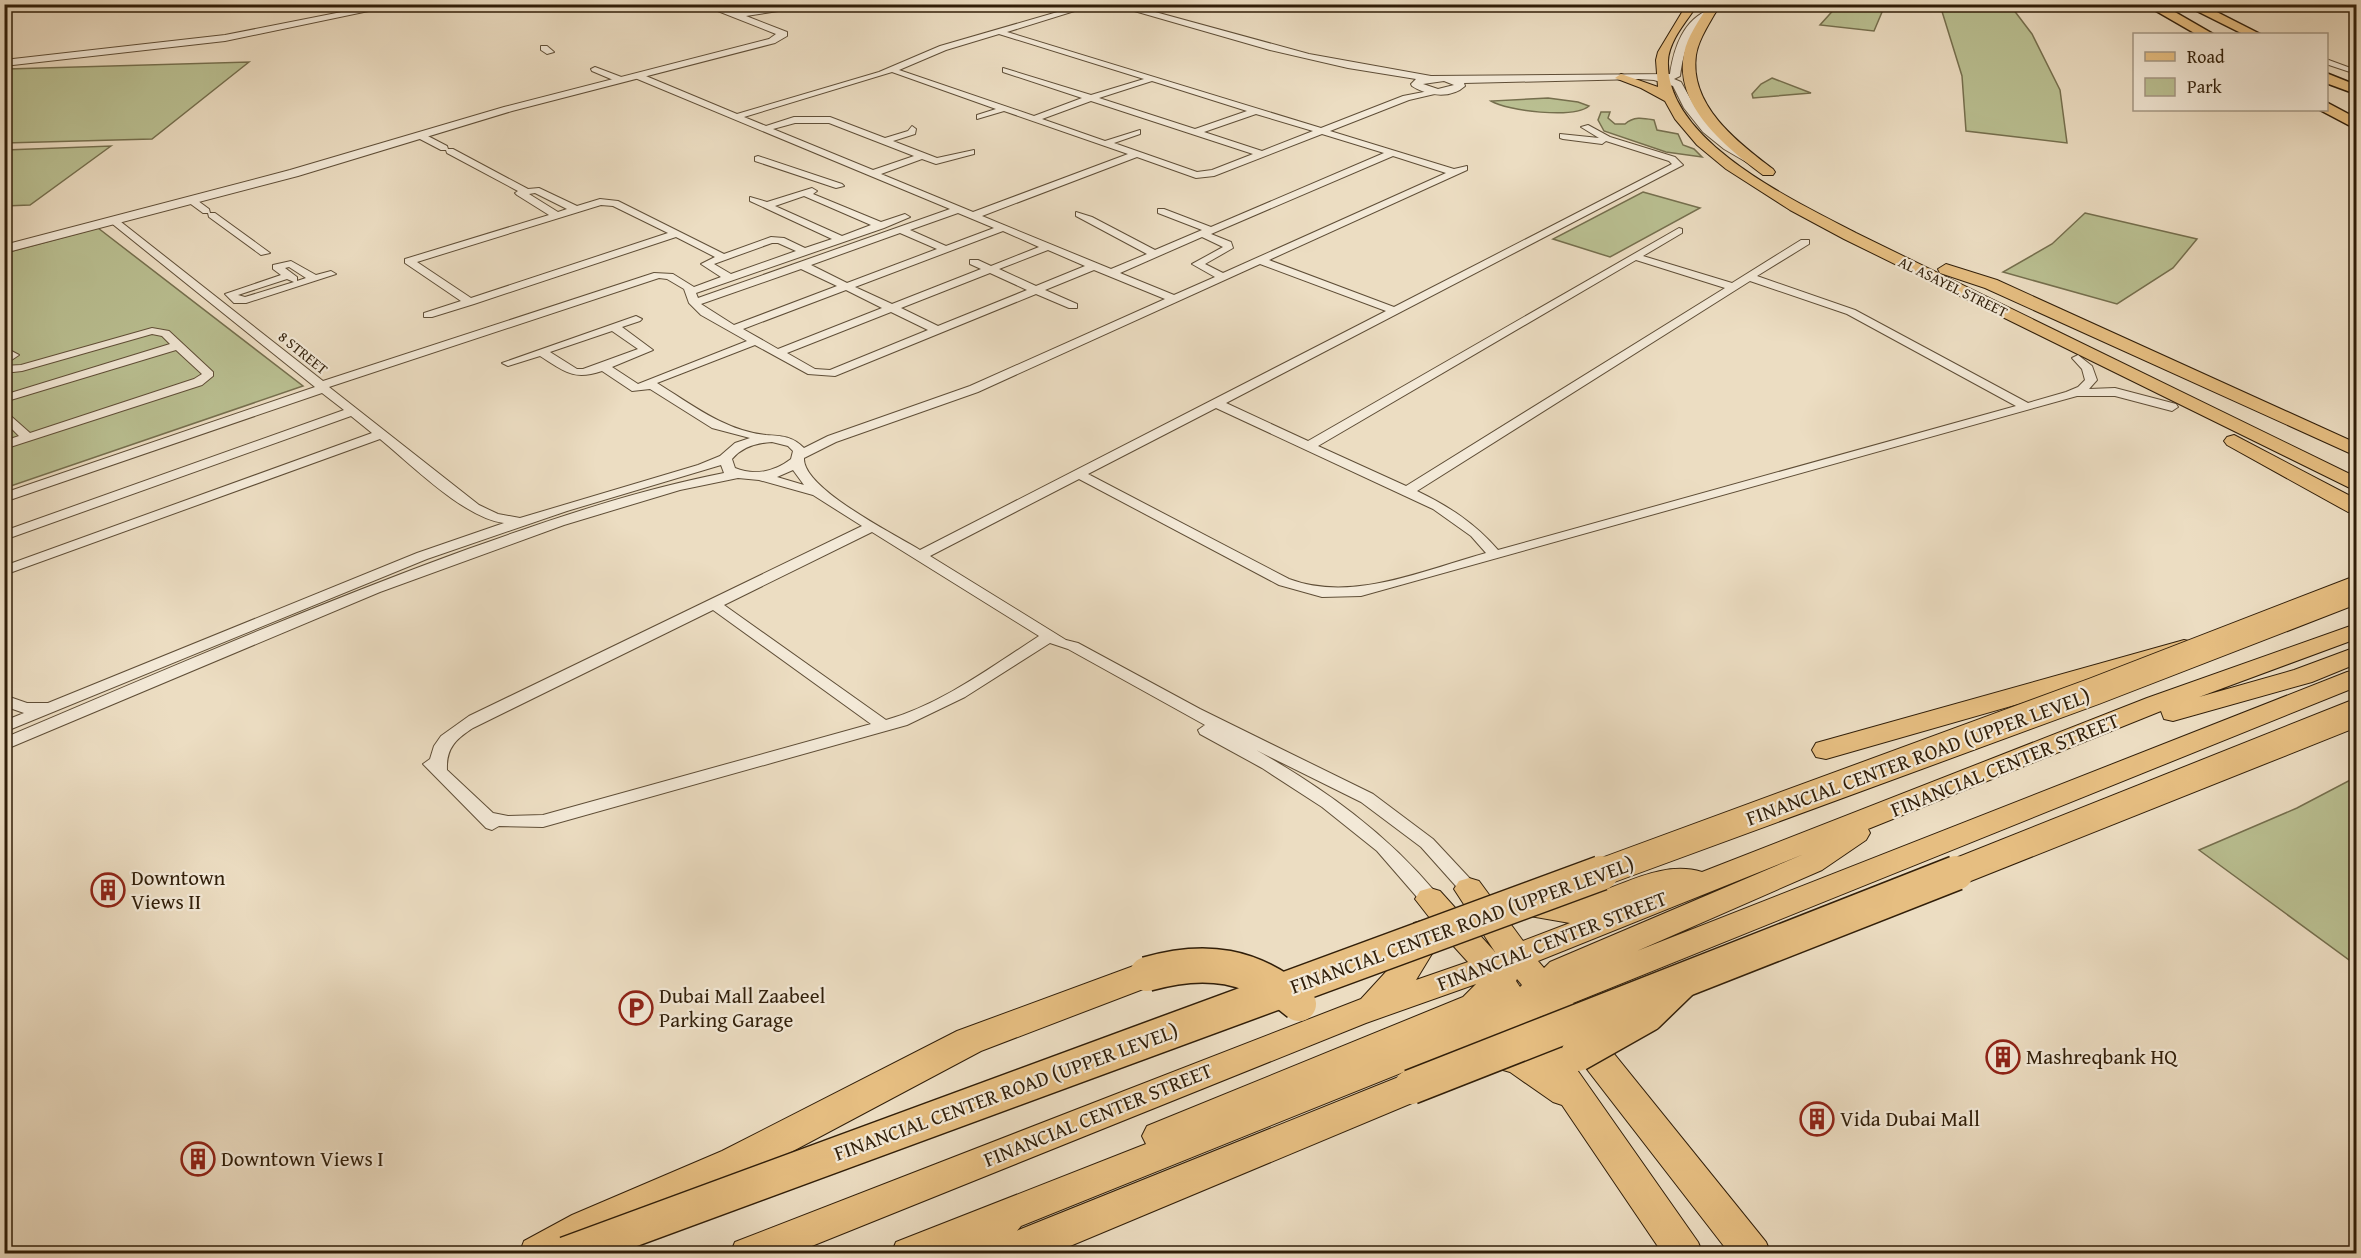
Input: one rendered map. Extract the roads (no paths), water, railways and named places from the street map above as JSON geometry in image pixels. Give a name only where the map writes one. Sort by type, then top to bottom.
[{"type":"highway","points":[[2174,4],[2230,33]]},
{"type":"highway","points":[[2189,4],[2250,33]]},
{"type":"highway","points":[[2144,7],[2181,33]]},
{"type":"highway","points":[[2144,7],[2204,33]]},
{"type":"highway","points":[[2328,64],[2356,73]]},
{"type":"highway","points":[[2328,78],[2356,90]]},
{"type":"highway","points":[[2328,92],[2356,104]]},
{"type":"highway","points":[[2328,108],[2356,124]]},
{"type":"highway","name":"FINANCIAL CENTER ROAD (UPPER LEVEL)","points":[[566,1254],[2073,700],[2356,590]]},
{"type":"highway","points":[[1826,750],[2052,687],[2150,655],[2223,641]]},
{"type":"highway","points":[[1005,1254],[1684,978],[2173,788],[2356,713]]},
{"type":"highway","points":[[538,1254],[586,1227],[735,1163],[969,1041],[1161,969],[1206,964],[1236,968],[1278,985],[1299,1004]]},
{"type":"highway","points":[[1578,1054],[1658,1007],[1684,978]]},
{"type":"main road","name":"AL ASAYEL STREET","points":[[1693,4],[1671,36],[1662,60],[1669,98],[1683,121],[1698,137],[1751,179],[1827,224],[2356,485]]},
{"type":"main road","name":"AL ASAYEL STREET","points":[[1713,8],[1690,52],[1692,81],[1710,119],[1757,164],[1818,204],[1946,269]]},
{"type":"main road","points":[[1621,77],[1645,72],[1662,60]]},
{"type":"main road","points":[[1621,77],[1646,85],[1669,98]]},
{"type":"main road","points":[[1946,269],[1991,285],[2110,336],[2356,450]]},
{"type":"main road","points":[[1946,269],[2356,469]]},
{"type":"main road","points":[[1927,273],[1977,307],[2172,407],[2356,507]]},
{"type":"main road","name":"FINANCIAL CENTER STREET","points":[[748,1254],[1355,1014],[1447,981],[1502,967],[2156,704],[2356,631]]},
{"type":"main road","points":[[2054,746],[2292,679],[2356,655]]},
{"type":"main road","points":[[1550,991],[1650,961],[2356,678]]},
{"type":"main road","points":[[909,1254],[1070,1188],[1396,1061],[1550,991],[1812,863],[1835,849],[1873,817]]},
{"type":"main road","points":[[1469,889],[1507,902],[1570,912],[1660,882],[1676,880],[1709,882]]},
{"type":"main road","points":[[1469,889],[1502,967]]},
{"type":"main road","points":[[1430,900],[1502,967],[1550,991],[1753,1254]]},
{"type":"main road","points":[[1355,1014],[1384,994],[1407,971],[1421,944],[1430,900]]},
{"type":"main road","points":[[1620,1083],[1602,1027],[1603,1013],[1609,1001],[1650,961]]},
{"type":"main road","points":[[1070,1188],[1085,1174],[1119,1152],[1474,1006],[1502,967]]},
{"type":"main road","points":[[1447,981],[1474,993],[1476,998],[1474,1006]]},
{"type":"main road","points":[[1550,991],[1582,1107]]},
{"type":"main road","points":[[1396,1061],[1473,1054],[1504,1055],[1524,1062],[1545,1075],[1582,1107],[1685,1254]]},
{"type":"main road","points":[[974,1254],[1018,1209]]},
{"type":"street","points":[[4,63],[225,38],[398,4]]},
{"type":"street","points":[[4,249],[421,136],[508,109],[772,41],[784,34],[704,4]]},
{"type":"street","points":[[735,15],[819,4]]},
{"type":"street","points":[[736,117],[893,70],[926,54],[1094,4]]},
{"type":"street","points":[[1114,4],[1306,57],[1457,83],[1602,77],[1664,79],[1677,84],[1686,105],[1711,134],[1757,164]]},
{"type":"street","points":[[1152,4],[1164,7],[1177,4]]},
{"type":"street","points":[[1664,79],[1676,75],[1677,52],[1686,35],[1713,8]]},
{"type":"street","points":[[758,476],[782,471],[798,458],[844,434],[966,393],[1459,170],[1392,153],[1000,32]]},
{"type":"street","points":[[595,69],[621,80]]},
{"type":"street","points":[[893,70],[1184,172],[1203,175],[1406,98],[1452,90],[1457,83]]},
{"type":"street","points":[[1006,70],[1261,154]]},
{"type":"street","points":[[1390,73],[1436,91]]},
{"type":"street","points":[[638,76],[1174,299]]},
{"type":"street","points":[[1406,98],[1417,84],[1428,78]]},
{"type":"street","points":[[1034,119],[1047,112],[1152,79]]},
{"type":"street","points":[[980,117],[1003,109]]},
{"type":"street","points":[[1196,132],[1255,111]]},
{"type":"street","points":[[765,129],[794,120],[830,120],[940,161],[971,152]]},
{"type":"street","points":[[1585,127],[1622,145]]},
{"type":"street","points":[[886,141],[912,132],[912,129]]},
{"type":"street","points":[[1104,144],[1137,132]]},
{"type":"street","points":[[421,136],[524,190],[536,190],[575,209]]},
{"type":"street","points":[[919,556],[1678,165],[1672,159],[1622,145],[1563,136]]},
{"type":"street","points":[[1110,273],[1392,153]]},
{"type":"street","points":[[972,216],[1135,155]]},
{"type":"street","points":[[871,174],[922,156]]},
{"type":"street","points":[[758,159],[835,185],[767,205]]},
{"type":"street","points":[[524,190],[519,194],[557,215]]},
{"type":"street","points":[[804,193],[881,225]]},
{"type":"street","points":[[753,199],[841,239]]},
{"type":"street","points":[[190,200],[267,255],[290,276],[331,274]]},
{"type":"street","points":[[470,302],[409,261],[575,209],[611,202],[723,257]]},
{"type":"street","points":[[692,291],[926,210]]},
{"type":"street","points":[[694,303],[957,210]]},
{"type":"street","points":[[1161,211],[1227,244],[1228,248],[1197,264],[1224,277]]},
{"type":"street","points":[[1079,214],[1117,232],[1122,239],[1156,254]]},
{"type":"street","name":"8 STREET","points":[[113,220],[474,508],[495,518],[526,520]]},
{"type":"street","points":[[733,329],[1002,228]]},
{"type":"street","points":[[901,230],[945,249]]},
{"type":"street","points":[[1309,446],[1679,231]]},
{"type":"street","points":[[428,315],[676,234]]},
{"type":"street","points":[[730,278],[707,266],[708,262],[776,240],[805,252]]},
{"type":"street","points":[[1408,491],[1805,242]]},
{"type":"street","points":[[777,353],[1047,247]]},
{"type":"street","points":[[1635,257],[1733,287]]},
{"type":"street","points":[[1260,260],[1395,311]]},
{"type":"street","points":[[974,262],[1073,306]]},
{"type":"street","points":[[290,276],[291,264],[311,276]]},
{"type":"street","points":[[802,265],[937,330]]},
{"type":"street","points":[[4,498],[649,276],[669,276],[692,291],[694,303],[701,311],[812,372],[824,375],[1094,266]]},
{"type":"street","points":[[1749,277],[1851,312],[2026,407]]},
{"type":"street","points":[[508,363],[636,319]]},
{"type":"street","points":[[542,352],[574,372],[589,372],[647,350],[614,327]]},
{"type":"street","points":[[4,370],[22,368],[146,331],[162,332],[209,372],[207,377],[4,445]]},
{"type":"street","points":[[651,385],[650,383],[654,380],[756,341]]},
{"type":"street","points":[[4,399],[178,345]]},
{"type":"street","points":[[4,351],[13,355],[4,362]]},
{"type":"street","points":[[1079,474],[1284,582],[1320,594],[1361,592],[2070,395],[2082,390],[2091,380],[2088,368],[2078,358]]},
{"type":"street","points":[[604,367],[636,388],[651,385],[716,425],[741,434],[777,439],[796,446],[803,478],[818,493],[1055,639],[1070,652],[1296,780],[1382,846],[1408,872],[1430,900]]},
{"type":"street","points":[[2070,395],[2115,392],[2172,407]]},
{"type":"street","points":[[1216,403],[1408,491],[1464,524],[1495,555]]},
{"type":"street","points":[[4,536],[353,411]]},
{"type":"street","points":[[4,414],[27,437]]},
{"type":"street","points":[[716,425],[726,438],[729,470],[737,474]]},
{"type":"street","points":[[4,571],[381,434]]},
{"type":"street","points":[[4,728],[314,598],[526,520],[727,456],[747,442],[844,434]]},
{"type":"street","points":[[4,745],[324,609],[432,567],[599,509],[737,474],[758,476],[818,493]]},
{"type":"street","points":[[463,542],[473,536],[483,523],[474,508]]},
{"type":"street","points":[[872,527],[475,720],[443,745],[438,753],[439,769],[492,824],[509,830],[526,828],[543,821],[884,726],[932,708],[1055,639]]},
{"type":"street","points":[[714,604],[884,726]]},
{"type":"street","points":[[1055,639],[1073,646],[1194,713],[1367,798],[1427,843],[1469,889]]},
{"type":"street","points":[[4,700],[26,708],[56,706]]},
{"type":"place","name":"Downtown Views II","points":[[108,890]]},
{"type":"place","name":"Dubai Mall Zaabeel Parking Garage","points":[[636,1008]]},
{"type":"place","name":"Mashreqbank HQ","points":[[2003,1057]]},
{"type":"place","name":"Vida Dubai Mall","points":[[1817,1119]]},
{"type":"place","name":"Downtown Views I","points":[[198,1159]]}]
